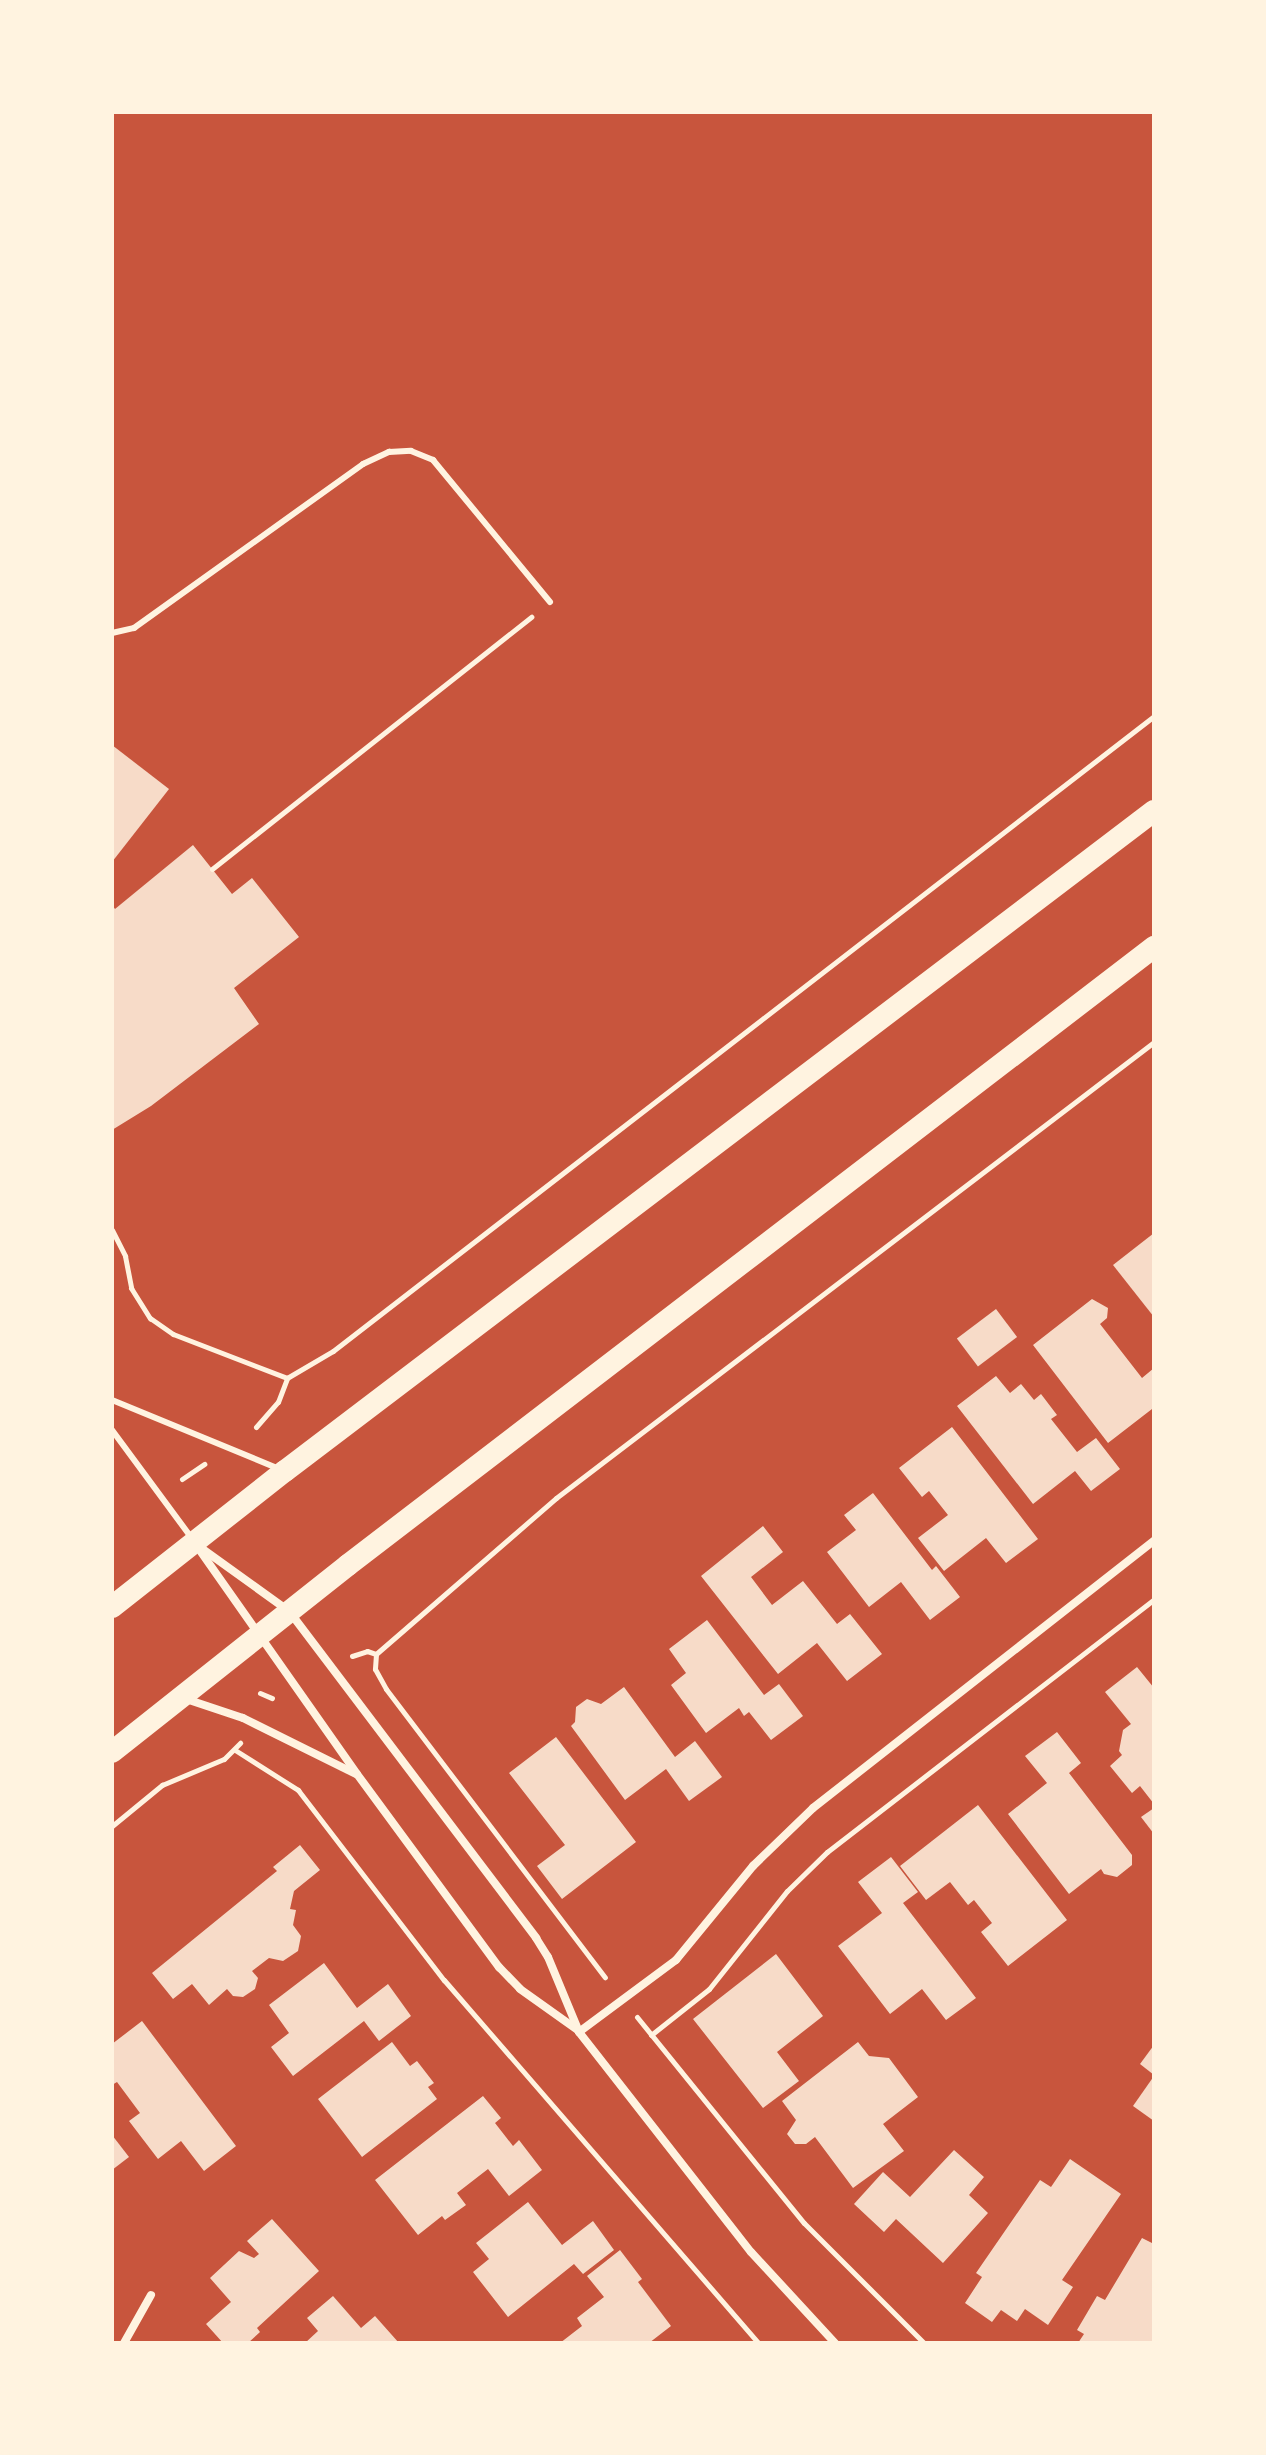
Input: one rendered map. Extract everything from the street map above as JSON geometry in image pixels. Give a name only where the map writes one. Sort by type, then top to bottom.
[{"type":"highway","points":[[112,1607],[285,1471],[1154,811]]},
{"type":"highway","points":[[112,1752],[289,1611],[1154,947]]},
{"type":"street","points":[[579,2032],[676,1960],[753,1866],[813,1808],[1154,1541]]},
{"type":"street","points":[[196,1544],[289,1611],[536,1938],[548,1957],[579,2032],[751,2252],[835,2343]]},
{"type":"street","points":[[196,1544],[357,1774],[499,1967],[520,1989],[579,2032]]},
{"type":"street","points":[[181,1698],[243,1718],[357,1774]]},
{"type":"street","points":[[124,2343],[151,2295]]},
{"type":"lane","points":[[112,633],[134,628],[363,464],[389,452],[411,451],[433,460],[550,602]]},
{"type":"lane","points":[[112,1400],[285,1471]]},
{"type":"lane","points":[[112,1430],[196,1544]]},
{"type":"path","points":[[212,869],[550,602]]},
{"type":"path","points":[[112,1230],[125,1256],[131,1288],[150,1318],[173,1334],[287,1378],[310,1368],[1154,716]]},
{"type":"path","points":[[605,1977],[386,1689],[375,1669],[376,1654],[556,1498],[1154,1042]]},
{"type":"path","points":[[256,1427],[278,1402],[287,1378]]},
{"type":"path","points":[[182,1479],[208,1461]]},
{"type":"path","points":[[651,2035],[709,1989],[787,1891],[827,1852],[1154,1599]]},
{"type":"path","points":[[367,1651],[376,1654]]},
{"type":"path","points":[[112,1826],[162,1785],[224,1759],[245,1737]]},
{"type":"path","points":[[235,1750],[298,1790],[444,1980],[758,2343]]},
{"type":"path","points":[[636,2016],[804,2223],[924,2343]]},
{"type":"building","points":[[112,745],[169,789],[112,862]]},
{"type":"building","points":[[193,845],[232,894],[252,878],[299,937],[234,988],[259,1024],[151,1106],[112,1130],[112,905],[115,909]]},
{"type":"building","points":[[1154,1233],[1154,1317],[1113,1265]]},
{"type":"building","points":[[1092,1299],[1108,1308],[1107,1318],[1100,1324],[1142,1378],[1154,1368],[1154,1413],[1152,1409],[1108,1443],[1033,1345]]},
{"type":"building","points":[[996,1309],[1017,1337],[978,1366],[957,1338]]},
{"type":"building","points":[[996,1376],[1010,1393],[1021,1384],[1034,1400],[1041,1394],[1057,1415],[1051,1419],[1077,1452],[1096,1438],[1120,1469],[1091,1491],[1075,1471],[1033,1504],[957,1406]]},
{"type":"building","points":[[952,1427],[1038,1539],[1006,1563],[986,1538],[944,1571],[918,1538],[948,1515],[929,1491],[922,1497],[899,1468]]},
{"type":"building","points":[[873,1493],[932,1570],[936,1566],[960,1597],[930,1620],[901,1582],[869,1607],[827,1552],[856,1530],[844,1515]]},
{"type":"building","points":[[763,1526],[783,1552],[751,1577],[772,1605],[803,1581],[837,1624],[850,1614],[882,1654],[847,1681],[817,1643],[778,1674],[701,1576]]},
{"type":"building","points":[[707,1620],[764,1695],[779,1684],[803,1716],[771,1740],[749,1712],[744,1716],[739,1708],[706,1733],[671,1685],[686,1673],[669,1649]]},
{"type":"building","points":[[1137,1667],[1154,1688],[1154,1804],[1140,1786],[1132,1793],[1110,1766],[1122,1755],[1119,1751],[1123,1730],[1131,1724],[1105,1692]]},
{"type":"building","points":[[624,1687],[675,1757],[695,1741],[722,1777],[689,1801],[666,1769],[625,1800],[571,1726],[575,1722],[576,1707],[587,1699],[601,1704]]},
{"type":"building","points":[[1057,1732],[1081,1763],[1069,1773],[1132,1855],[1132,1865],[1117,1877],[1104,1874],[1101,1869],[1069,1894],[1008,1814],[1047,1783],[1025,1756]]},
{"type":"building","points":[[556,1737],[636,1842],[562,1899],[537,1866],[565,1845],[509,1773]]},
{"type":"building","points":[[978,1805],[1067,1920],[1008,1966],[981,1932],[992,1923],[974,1900],[968,1905],[950,1882],[926,1900],[900,1866]]},
{"type":"building","points":[[1154,1808],[1154,1834],[1141,1817]]},
{"type":"building","points":[[300,1845],[320,1870],[294,1891],[290,1909],[296,1910],[293,1925],[301,1936],[298,1951],[283,1961],[269,1958],[252,1971],[258,1978],[255,1989],[243,1997],[233,1996],[227,1989],[209,2005],[192,1984],[173,1999],[152,1973],[277,1871],[273,1867]]},
{"type":"building","points":[[891,1857],[918,1892],[903,1903],[976,1998],[946,2020],[922,1989],[890,2014],[838,1946],[882,1913],[858,1882]]},
{"type":"building","points":[[776,1954],[823,2016],[777,2052],[799,2081],[763,2108],[693,2019]]},
{"type":"building","points":[[324,1963],[357,2008],[388,1984],[411,2016],[379,2041],[364,2021],[293,2076],[271,2047],[289,2033],[269,2005]]},
{"type":"building","points":[[142,2021],[236,2146],[204,2171],[181,2141],[158,2159],[129,2121],[140,2113],[117,2082],[112,2085],[112,2044]]},
{"type":"building","points":[[392,2042],[410,2066],[417,2061],[434,2083],[428,2087],[437,2099],[362,2157],[318,2099]]},
{"type":"building","points":[[858,2042],[869,2056],[889,2058],[918,2097],[883,2124],[904,2151],[853,2188],[815,2137],[806,2144],[795,2144],[787,2134],[796,2120],[782,2101]]},
{"type":"building","points":[[1154,2045],[1154,2075],[1140,2064]]},
{"type":"building","points":[[1154,2076],[1154,2121],[1133,2106]]},
{"type":"building","points":[[483,2096],[501,2118],[495,2123],[513,2146],[519,2140],[542,2170],[509,2196],[488,2169],[457,2193],[466,2205],[445,2220],[442,2216],[418,2235],[375,2180]]},
{"type":"building","points":[[112,2135],[129,2157],[112,2170]]},
{"type":"building","points":[[954,2150],[984,2177],[969,2195],[988,2213],[943,2263],[896,2219],[884,2232],[854,2204],[883,2172],[910,2197]]},
{"type":"building","points":[[1070,2159],[1121,2194],[1062,2280],[1073,2287],[1048,2325],[1025,2309],[1017,2321],[1001,2310],[992,2322],[965,2303],[982,2277],[976,2273],[1040,2180],[1051,2187]]},
{"type":"building","points":[[528,2202],[562,2245],[593,2221],[614,2250],[583,2274],[574,2264],[508,2317],[473,2272],[489,2259],[476,2243]]},
{"type":"building","points":[[272,2219],[319,2271],[257,2328],[260,2332],[248,2343],[223,2343],[206,2324],[231,2302],[210,2278],[239,2251],[254,2258],[259,2254],[247,2241]]},
{"type":"building","points":[[1142,2238],[1154,2244],[1154,2343],[1078,2343],[1084,2334],[1077,2330],[1097,2296],[1105,2300]]},
{"type":"building","points":[[620,2250],[642,2279],[638,2282],[671,2326],[649,2343],[560,2343],[582,2326],[577,2318],[604,2297],[587,2276]]},
{"type":"building","points":[[333,2296],[361,2328],[375,2316],[399,2343],[305,2343],[318,2331],[307,2318]]}]
